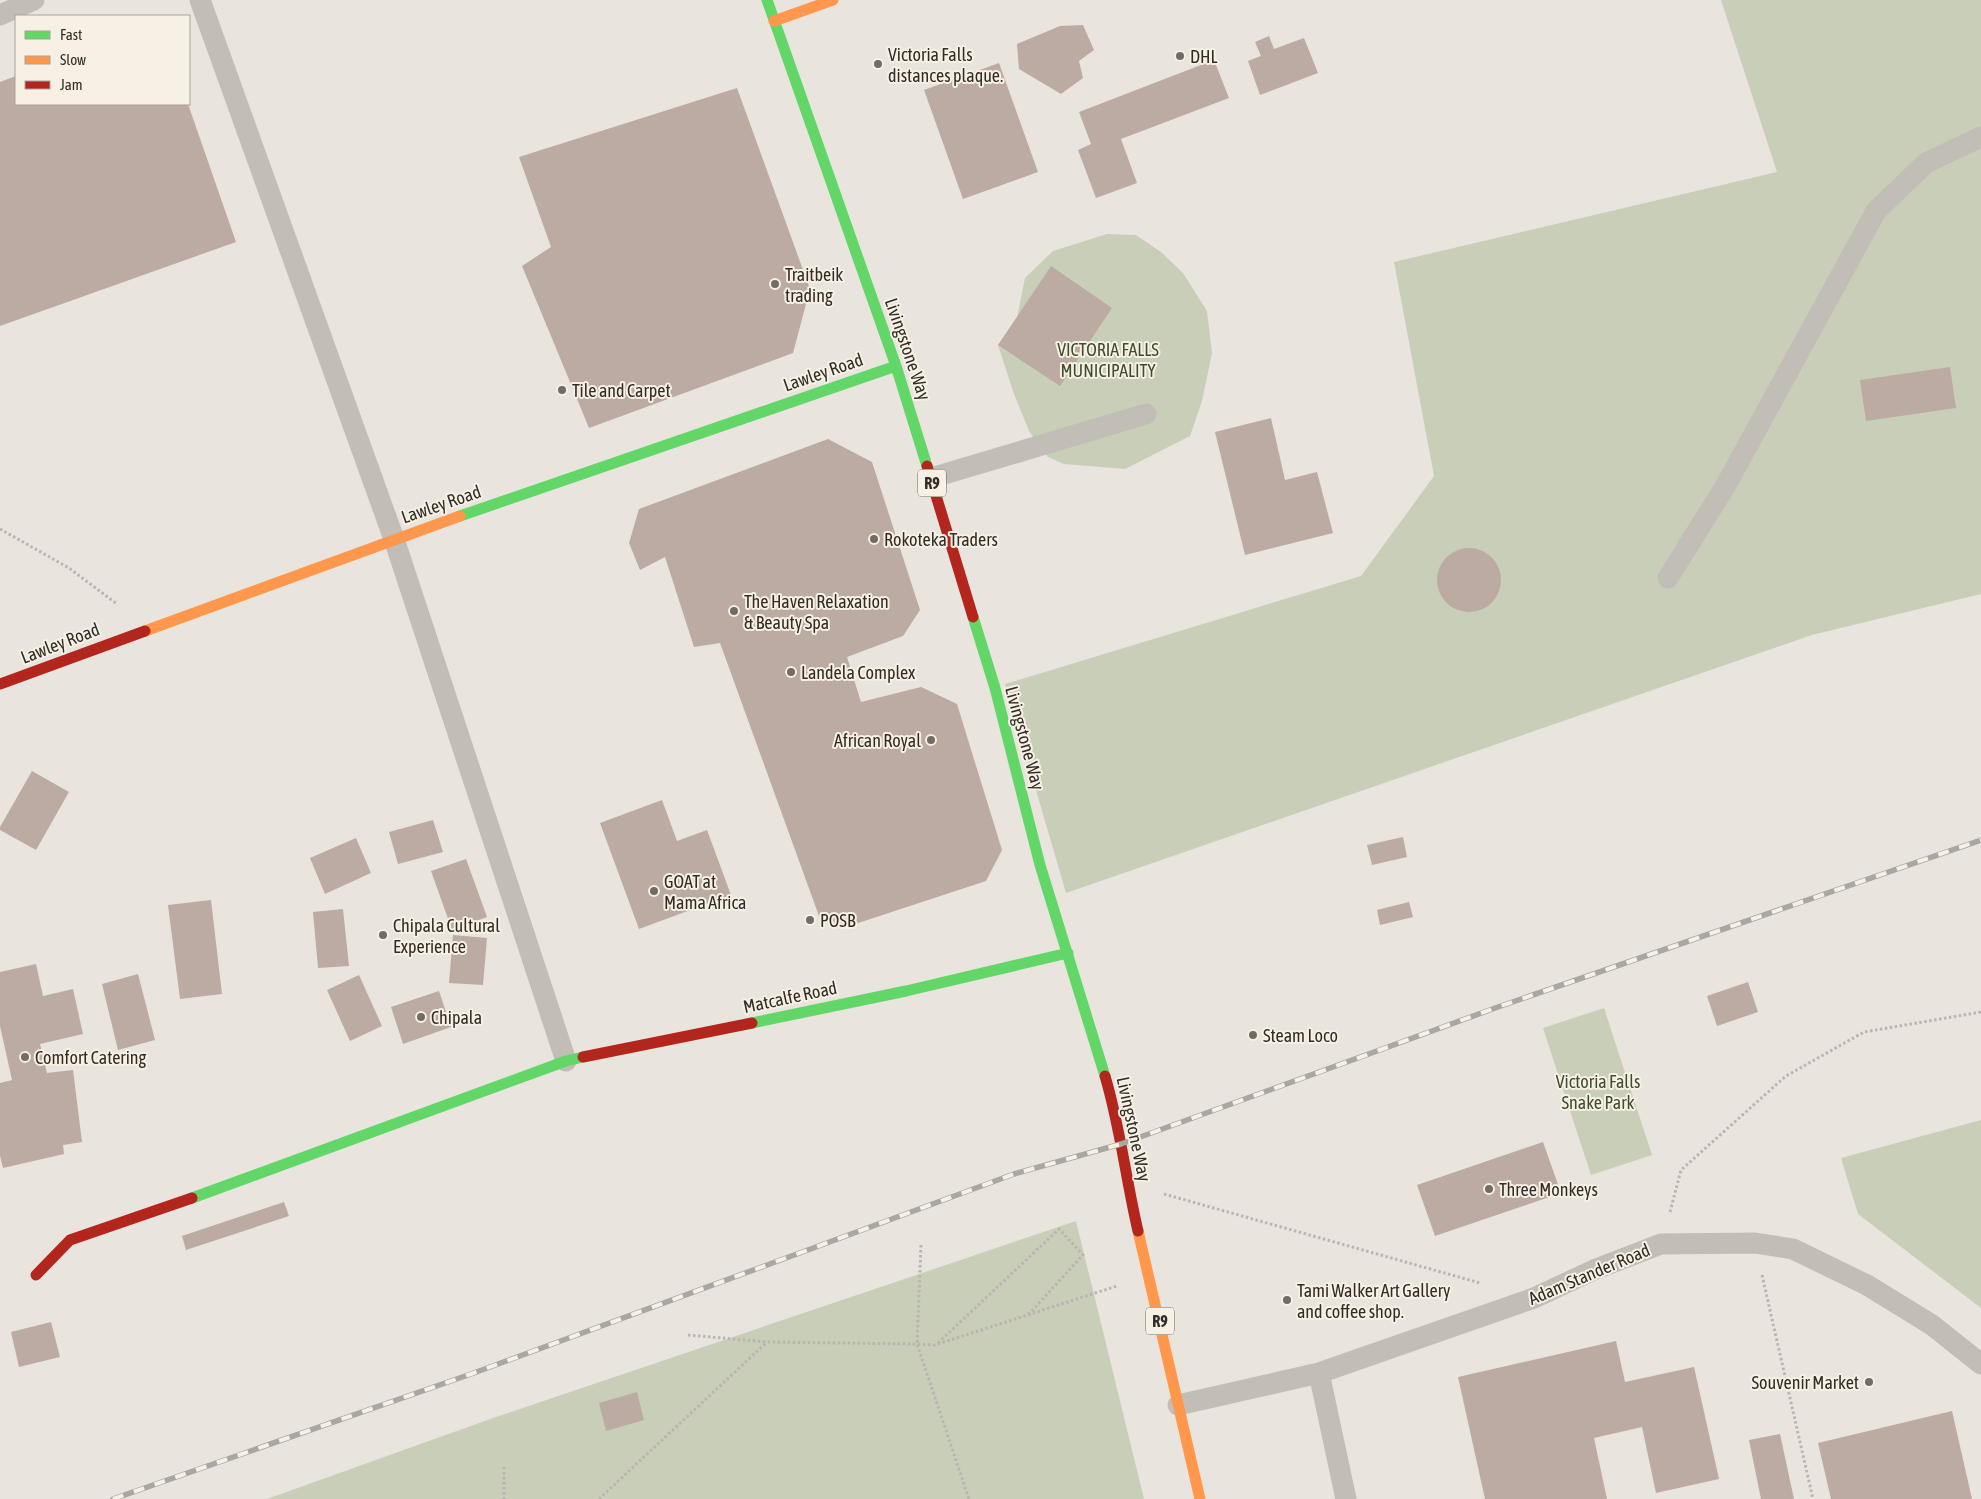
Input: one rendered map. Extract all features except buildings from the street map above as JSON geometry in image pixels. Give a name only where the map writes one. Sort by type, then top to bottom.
[{"type":"main road","name":"Livingstone Way","points":[[767,0],[896,366],[995,688],[1040,865],[1107,1083],[1121,1144],[1127,1183],[1200,1499]]},
{"type":"main road","points":[[774,21],[833,0]]},
{"type":"main road","name":"Lawley Road","points":[[0,684],[394,539],[896,366]]},
{"type":"main road","name":"Matcalfe Road","points":[[36,1275],[70,1240],[256,1176],[566,1061],[906,991],[1068,953]]},
{"type":"lane","points":[[0,15],[34,0]]},
{"type":"lane","points":[[200,0],[394,539],[566,1061]]},
{"type":"lane","points":[[1668,578],[1726,485],[1876,211],[1926,163],[1981,137]]},
{"type":"lane","points":[[931,478],[1146,414]]},
{"type":"lane","name":"Adam Stander Road","points":[[1178,1405],[1319,1374],[1534,1298],[1596,1269],[1661,1244],[1755,1243],[1794,1249],[1867,1285],[1932,1325],[1981,1364]]},
{"type":"lane","points":[[1319,1374],[1346,1499]]},
{"type":"path","points":[[0,529],[69,568],[148,628]]},
{"type":"path","points":[[1661,1244],[1681,1170],[1786,1076],[1864,1032],[1981,1012]]},
{"type":"path","points":[[1127,1183],[1487,1285]]},
{"type":"path","points":[[935,1345],[1059,1229],[1083,1255],[1028,1316]]},
{"type":"path","points":[[1755,1243],[1813,1499]]},
{"type":"path","points":[[921,1245],[917,1344],[969,1499]]},
{"type":"path","points":[[688,1335],[767,1342],[935,1345],[1149,1275]]},
{"type":"path","points":[[599,1499],[767,1342]]},
{"type":"path","points":[[504,1467],[504,1499]]},
{"type":"green space","points":[[1721,0],[1981,0],[1981,594],[1812,635],[1066,893],[1005,684],[1361,576],[1434,476],[1394,262],[1777,172]]},
{"type":"green space","name":"VICTORIA FALLS MUNICIPALITY","points":[[1107,234],[1136,235],[1161,252],[1183,273],[1207,311],[1212,353],[1202,401],[1190,436],[1125,469],[1064,464],[1048,457],[1029,431],[1014,394],[998,345],[1017,318],[1025,278],[1053,251]]},
{"type":"green space","name":"Victoria Falls Snake Park","points":[[1604,1008],[1652,1155],[1591,1175],[1543,1028]]},
{"type":"green space","points":[[1981,1120],[1981,1308],[1858,1214],[1841,1158]]},
{"type":"green space","points":[[1076,1221],[1144,1499],[267,1499],[493,1418]]},
{"type":"railway","points":[[113,1499],[471,1374],[1014,1174],[1121,1144],[1498,1007],[1981,840]]},
{"type":"traffic: fast","points":[[767,0],[896,366],[927,466]]},
{"type":"traffic: fast","points":[[460,516],[896,366]]},
{"type":"traffic: fast","points":[[973,617],[995,688],[1040,865],[1105,1076]]},
{"type":"traffic: fast","points":[[752,1023],[906,991],[1068,953]]},
{"type":"traffic: fast","points":[[192,1198],[566,1061],[583,1057]]},
{"type":"traffic: slow","points":[[774,21],[833,0]]},
{"type":"traffic: slow","points":[[145,631],[460,516]]},
{"type":"traffic: slow","points":[[1138,1231],[1200,1499]]},
{"type":"traffic: jam","points":[[927,466],[973,617]]},
{"type":"traffic: jam","points":[[0,684],[145,631]]},
{"type":"traffic: jam","points":[[583,1057],[752,1023]]},
{"type":"traffic: jam","points":[[1105,1076],[1115,1114],[1138,1231]]},
{"type":"traffic: jam","points":[[36,1275],[70,1240],[192,1198]]},
{"type":"place","name":"DHL","points":[[1180,56]]},
{"type":"place","name":"Victoria Falls distances plaque.","points":[[878,64]]},
{"type":"place","name":"Traitbeik trading","points":[[775,284]]},
{"type":"place","name":"Tile and Carpet","points":[[562,390]]},
{"type":"place","name":"Rokoteka Traders","points":[[874,539]]},
{"type":"place","name":"The Haven Relaxation & Beauty Spa","points":[[734,611]]},
{"type":"place","name":"Landela Complex","points":[[791,672]]},
{"type":"place","name":"African Royal","points":[[931,740]]},
{"type":"place","name":"GOAT at Mama Africa","points":[[654,891]]},
{"type":"place","name":"POSB","points":[[810,920]]},
{"type":"place","name":"Chipala Cultural Experience","points":[[383,935]]},
{"type":"place","name":"Chipala","points":[[421,1017]]},
{"type":"place","name":"Steam Loco","points":[[1253,1035]]},
{"type":"place","name":"Comfort Catering","points":[[25,1057]]},
{"type":"place","name":"Three Monkeys","points":[[1489,1189]]},
{"type":"place","name":"Tami Walker Art Gallery and coffee shop.","points":[[1287,1300]]},
{"type":"place","name":"Souvenir Market","points":[[1869,1382]]}]
